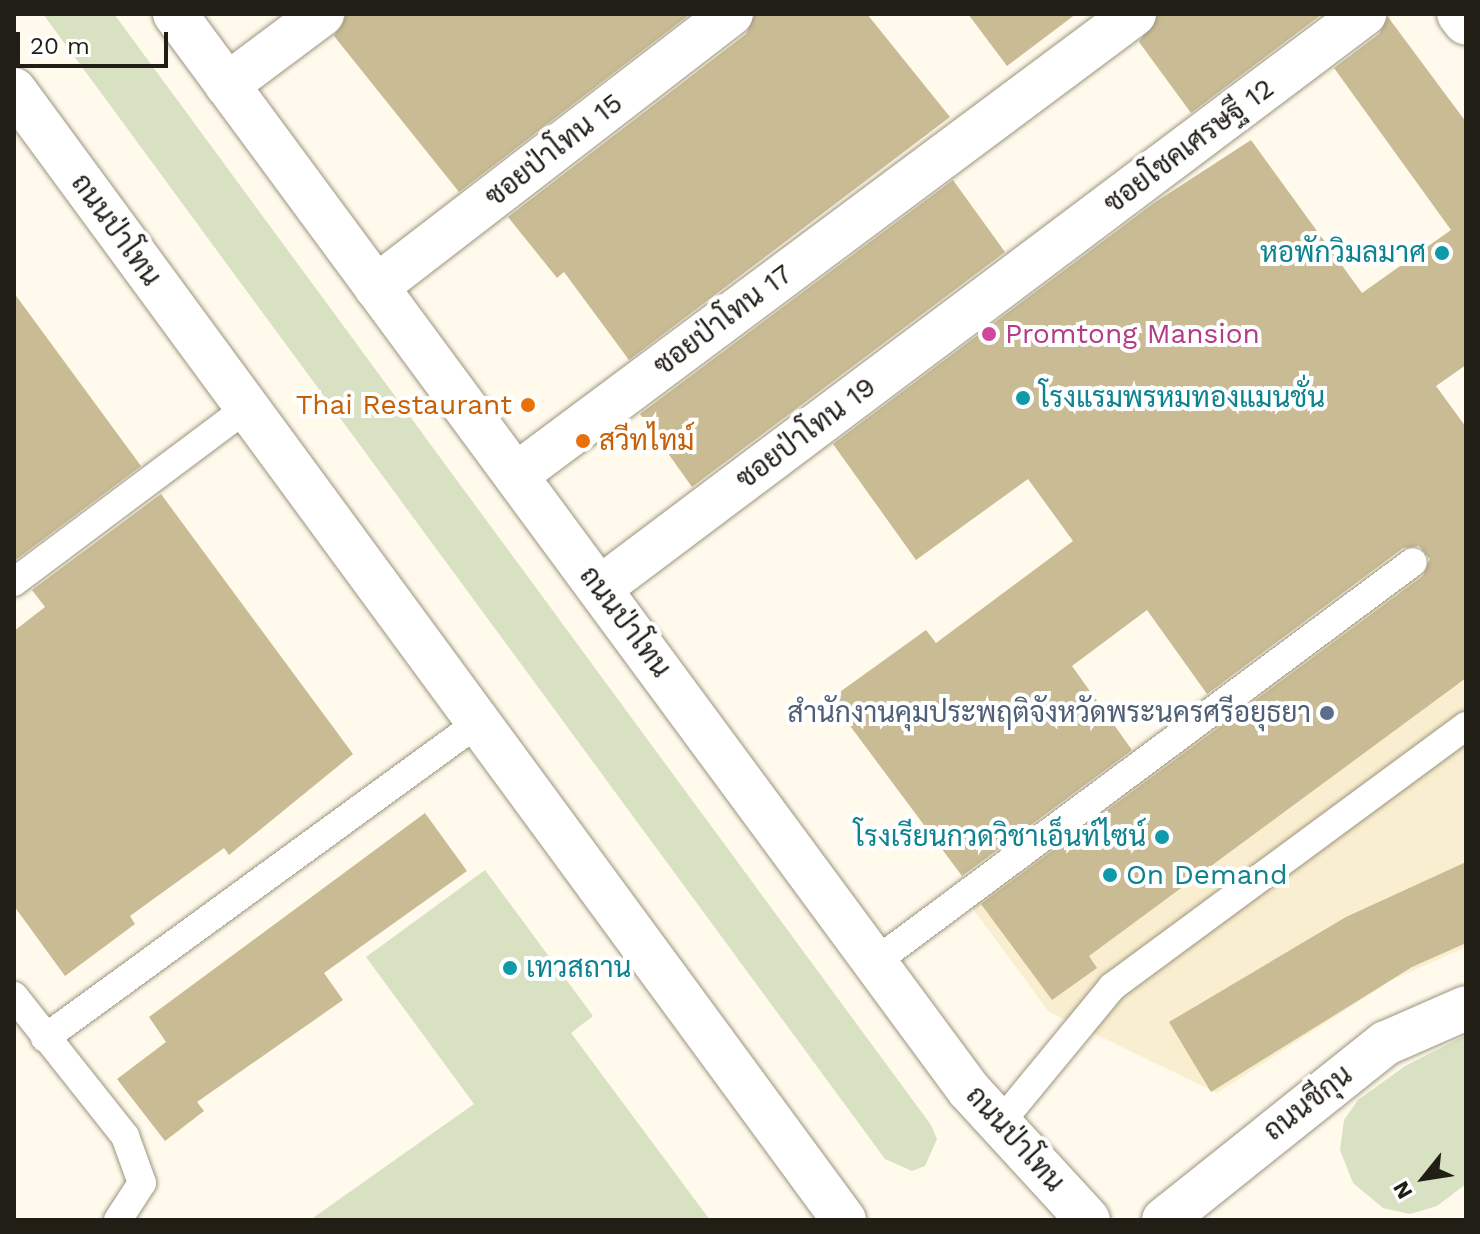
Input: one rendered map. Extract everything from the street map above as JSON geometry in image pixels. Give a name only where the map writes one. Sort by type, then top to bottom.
[{"type":"street","name":"ถนนป่าโทน","points":[[175,14],[875,962],[1000,1123],[1088,1220]]},
{"type":"street","points":[[227,85],[322,14]]},
{"type":"street","name":"ซอยป่าโทน 15","points":[[376,287],[731,14]]},
{"type":"street","name":"ซอยป่าโทน 17","points":[[516,475],[1134,14]]},
{"type":"street","name":"ซอยโชคเศรษฐี 12","points":[[1013,278],[1364,14]]},
{"type":"street","points":[[1459,14],[1466,23]]},
{"type":"street","name":"ถนนป่าโทน","points":[[14,90],[844,1220]]},
{"type":"street","name":"ซอยป่าโทน 19","points":[[600,588],[1013,278]]},
{"type":"street","name":"ถนนชีกุน","points":[[1164,1220],[1386,1043],[1466,1008]]},
{"type":"lane","points":[[14,582],[247,408]]},
{"type":"lane","points":[[875,962],[1413,562]]},
{"type":"lane","points":[[45,1038],[479,722]]},
{"type":"lane","points":[[1000,1123],[1112,987],[1466,726]]},
{"type":"lane","points":[[14,996],[125,1136],[142,1183],[118,1220]]},
{"type":"shaded area","points":[[1466,534],[1466,947],[1392,980],[1217,1093],[1049,1012],[970,905]]},
{"type":"green space","points":[[43,14],[114,14],[931,1125],[937,1139],[925,1166],[912,1171],[885,1159]]},
{"type":"green space","points":[[485,870],[593,1016],[571,1033],[710,1220],[310,1220],[474,1104],[366,957]]},
{"type":"green space","points":[[1466,1035],[1466,1184],[1437,1206],[1410,1214],[1383,1208],[1353,1183],[1340,1150],[1344,1120],[1358,1100],[1405,1066]]},
{"type":"building","points":[[346,14],[690,14],[459,192],[334,36]]},
{"type":"building","points":[[755,14],[867,14],[950,117],[629,360],[564,272],[557,278],[508,217],[746,34]]},
{"type":"building","points":[[968,14],[1076,14],[1007,66]]},
{"type":"building","points":[[1158,14],[1322,14],[1191,113],[1139,42]]},
{"type":"building","points":[[1388,17],[1466,122],[1466,365],[1436,386],[1466,427],[1466,678],[1089,956],[1097,968],[1052,1000],[981,904],[1423,576],[1430,559],[1419,546],[1403,548],[1207,694],[1147,610],[1072,666],[1132,750],[962,876],[830,699],[926,630],[936,643],[1073,541],[1028,479],[916,560],[833,444],[1154,203],[1251,140],[1362,293],[1451,230],[1334,68],[1379,34]]},
{"type":"building","points":[[953,180],[1005,252],[692,487],[640,414]]},
{"type":"building","points":[[14,293],[141,466],[14,561]]},
{"type":"building","points":[[161,494],[353,754],[229,855],[224,848],[130,916],[135,924],[65,976],[14,906],[14,631],[45,607],[32,590]]},
{"type":"building","points":[[425,813],[467,871],[324,973],[343,1000],[197,1102],[204,1111],[165,1141],[117,1079],[166,1042],[149,1017]]},
{"type":"building","points":[[1466,862],[1466,943],[1412,967],[1211,1092],[1169,1022],[1346,917]]},
{"type":"place","name":"หอพักวิมลมาศ","points":[[1442,253]]},
{"type":"place","name":"Promtong Mansion","points":[[989,334]]},
{"type":"place","name":"โรงแรมพรหมทองแมนชั่น","points":[[1023,398]]},
{"type":"place","name":"Thai Restaurant","points":[[528,405]]},
{"type":"place","name":"สวีทไทม์","points":[[583,441]]},
{"type":"place","name":"สำนักงานคุมประพฤติจังหวัดพระนครศรีอยุธยา","points":[[1327,713]]},
{"type":"place","name":"โรงเรียนกวดวิชาเอ็นท์ไซน์","points":[[1162,837]]},
{"type":"place","name":"On Demand","points":[[1110,875]]},
{"type":"place","name":"เทวสถาน","points":[[510,968]]}]
